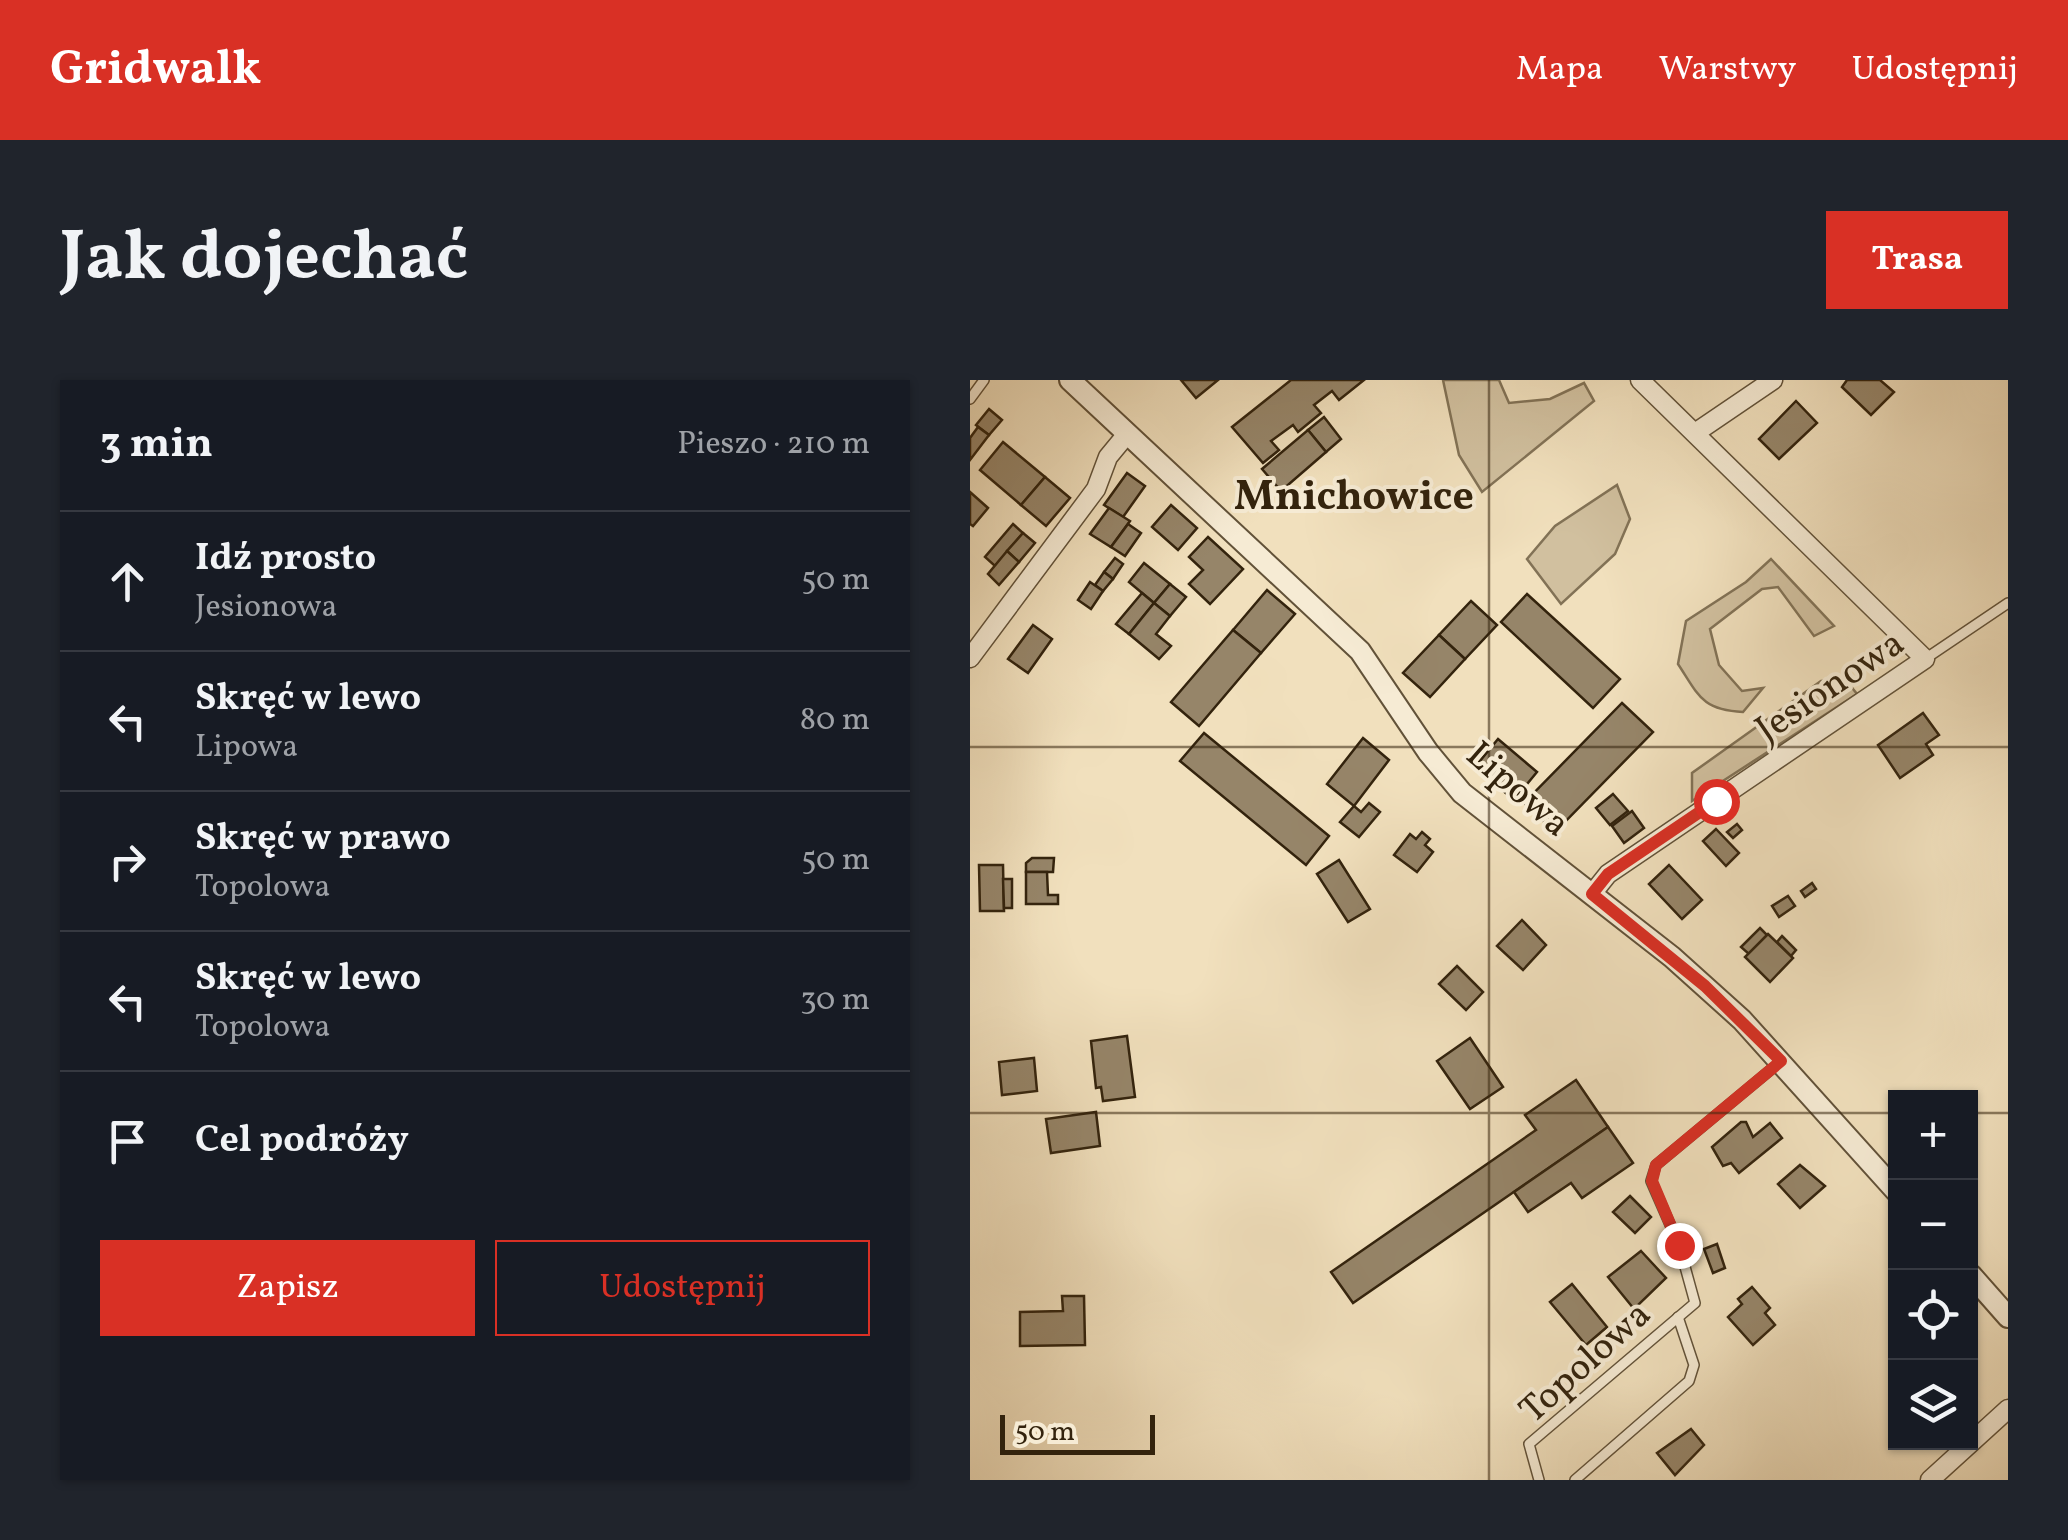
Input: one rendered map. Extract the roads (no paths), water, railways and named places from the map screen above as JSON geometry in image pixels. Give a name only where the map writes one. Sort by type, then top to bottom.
[{"type":"street","name":"Lipowa","points":[[1070,380],[1360,651],[1428,752],[1462,793],[1705,986],[1781,1061],[1888,1182]]},
{"type":"street","points":[[1640,380],[1925,659]]},
{"type":"street","points":[[1694,432],[1773,380]]},
{"type":"street","points":[[970,658],[1096,489],[1108,457],[1127,434]]},
{"type":"street","name":"Jesionowa","points":[[1592,894],[1608,874],[1925,659]]},
{"type":"street","points":[[1978,1284],[2008,1318]]},
{"type":"street","points":[[1930,1480],[2008,1409]]},
{"type":"lane","points":[[970,400],[984,380]]},
{"type":"lane","name":"Jesionowa","points":[[1925,659],[2008,602]]},
{"type":"lane","name":"Topolowa","points":[[1539,1480],[1529,1444],[1695,1302],[1679,1245],[1652,1181],[1656,1165],[1781,1061]]},
{"type":"lane","points":[[1575,1480],[1688,1381],[1694,1365],[1678,1317]]},
{"type":"district","name":"Mnichowice","points":[[1354,494]]}]
